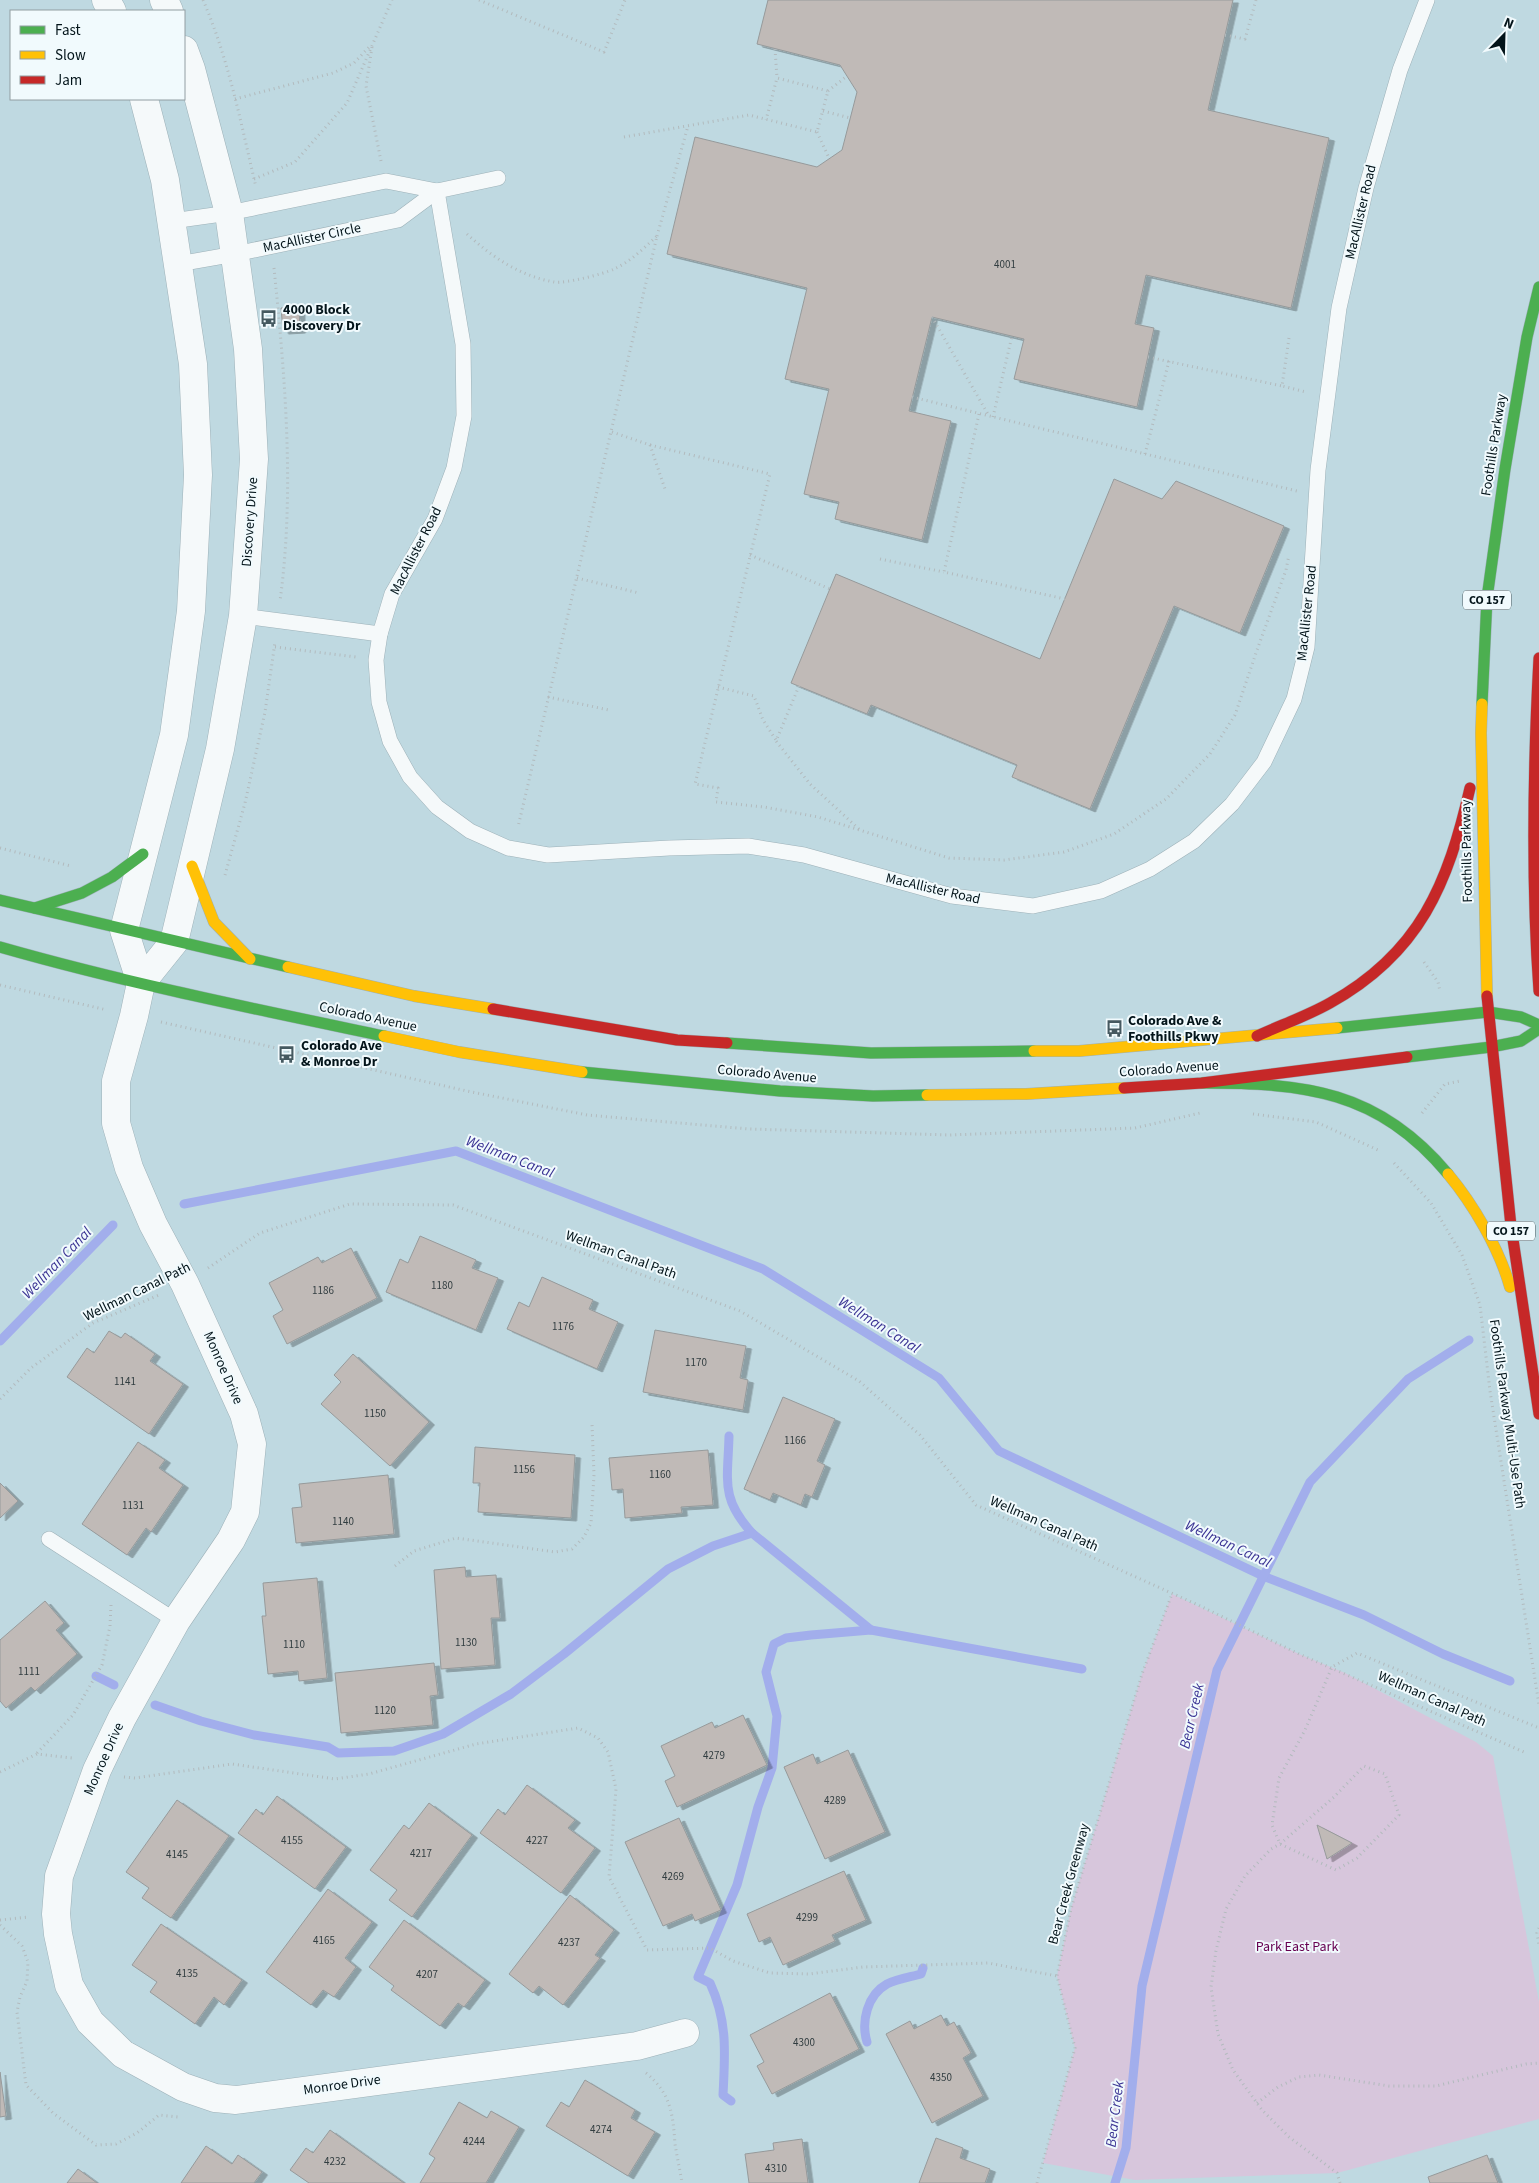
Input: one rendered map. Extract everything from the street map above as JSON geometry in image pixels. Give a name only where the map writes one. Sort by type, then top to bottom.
[{"type":"main road","name":"Foothills Parkway","points":[[1539,287],[1524,356],[1505,469],[1490,580],[1480,733],[1485,970],[1491,1047],[1511,1226],[1539,1414]]},
{"type":"main road","points":[[1539,658],[1534,736],[1533,821],[1535,941],[1539,991]]},
{"type":"main road","points":[[1257,1036],[1323,1006],[1361,984],[1383,967],[1424,919],[1439,892],[1452,859],[1462,825],[1480,733]]},
{"type":"main road","points":[[35,908],[82,893],[112,876],[143,854]]},
{"type":"main road","points":[[192,866],[214,922],[250,959]]},
{"type":"main road","name":"Colorado Avenue","points":[[0,900],[174,942],[414,996],[677,1040],[870,1053],[1079,1051],[1257,1036],[1488,1012],[1510,1014],[1529,1019],[1539,1026]]},
{"type":"main road","name":"Colorado Avenue","points":[[0,947],[141,983],[459,1052],[590,1073],[770,1090],[873,1096],[1026,1094],[1202,1083],[1491,1047],[1521,1041],[1539,1029]]},
{"type":"main road","points":[[1202,1083],[1274,1084],[1328,1094],[1355,1104],[1379,1116],[1405,1132],[1430,1152],[1452,1178],[1473,1208],[1507,1276],[1536,1400]]},
{"type":"street","name":"Discovery Drive","points":[[141,983],[174,942],[220,749],[243,616],[254,460],[248,349],[229,212],[185,53]]},
{"type":"street","points":[[124,930],[174,734],[191,611],[198,475],[193,364],[165,180],[144,100]]},
{"type":"street","name":"Monroe Drive","points":[[124,930],[141,983],[116,1081],[116,1123],[129,1168],[153,1224],[186,1284],[244,1414],[252,1444],[244,1512],[230,1540],[176,1621],[122,1718],[97,1770],[59,1876],[56,1914],[58,1934],[69,1985],[90,2022],[123,2054],[184,2087],[215,2098],[236,2100],[637,2046],[685,2033]]},
{"type":"lane","name":"MacAllister Road","points":[[437,190],[463,344],[464,416],[454,468],[435,519],[392,594],[380,634],[376,660],[379,702],[390,741],[410,777],[437,807],[470,831],[508,848],[548,856],[669,848],[748,846],[804,855],[952,896],[1033,906],[1102,891],[1150,870],[1194,841],[1232,804],[1264,762],[1294,699],[1307,647],[1318,470],[1339,308],[1366,188],[1400,70],[1427,0]]},
{"type":"lane","name":"MacAllister Circle","points":[[172,221],[229,212],[386,181],[437,190],[498,178]]},
{"type":"lane","name":"MacAllister Circle","points":[[178,264],[398,220],[437,190]]},
{"type":"lane","points":[[243,616],[380,634]]},
{"type":"lane","points":[[48,1539],[176,1621]]},
{"type":"path","points":[[254,179],[295,162],[347,103],[392,0]]},
{"type":"path","points":[[479,0],[604,52],[626,0]]},
{"type":"path","points":[[1225,36],[1245,39],[1256,0]]},
{"type":"path","points":[[235,99],[333,72],[354,63],[373,42]]},
{"type":"path","points":[[373,42],[366,86],[386,181]]},
{"type":"path","points":[[766,120],[777,78],[776,49]]},
{"type":"path","points":[[829,158],[817,132],[828,91],[847,76]]},
{"type":"path","points":[[777,78],[828,91]]},
{"type":"path","points":[[823,111],[850,118]]},
{"type":"path","points":[[624,137],[749,115],[817,132]]},
{"type":"path","points":[[657,236],[688,126]]},
{"type":"path","points":[[932,317],[991,417]]},
{"type":"path","points":[[991,417],[1012,336]]},
{"type":"path","points":[[1282,386],[1289,338]]},
{"type":"path","points":[[1148,356],[1306,391],[1305,400]]},
{"type":"path","points":[[1145,454],[1169,361]]},
{"type":"path","points":[[912,397],[1298,492]]},
{"type":"path","points":[[944,572],[979,414]]},
{"type":"path","points":[[612,432],[650,445],[770,474],[696,784],[718,788],[716,802],[764,807],[818,816],[949,858],[1004,860],[1064,852],[1114,834],[1166,799],[1210,754],[1236,715],[1290,554]]},
{"type":"path","points":[[650,445],[665,489]]},
{"type":"path","points":[[1297,501],[1299,482]]},
{"type":"path","points":[[750,555],[830,590]]},
{"type":"path","points":[[880,559],[1065,599]]},
{"type":"path","points":[[577,578],[638,593]]},
{"type":"path","points":[[275,647],[376,660]]},
{"type":"path","points":[[776,741],[799,686]]},
{"type":"path","points":[[718,687],[754,696],[763,720],[776,741],[810,784],[862,831]]},
{"type":"path","points":[[548,698],[609,710]]},
{"type":"path","points":[[510,824],[518,826]]},
{"type":"path","points":[[1420,958],[1434,975],[1440,992]]},
{"type":"path","points":[[0,985],[134,1016]]},
{"type":"path","points":[[1420,1114],[1445,1084],[1460,1082]]},
{"type":"path","name":"Foothills Parkway Multi-Use Path","points":[[1391,1159],[1431,1203],[1462,1255],[1480,1305],[1490,1391],[1539,1705]]},
{"type":"path","name":"Wellman Canal Path","points":[[0,1399],[31,1368],[93,1323],[186,1284],[260,1232],[350,1204],[453,1205],[740,1311],[859,1381],[920,1435],[976,1506],[1198,1605],[1299,1654],[1524,1752]]},
{"type":"path","points":[[396,1566],[414,1551],[456,1538],[556,1552],[572,1548],[584,1537],[591,1523],[594,1475],[592,1424]]},
{"type":"path","points":[[0,1772],[37,1754],[73,1715],[102,1665],[110,1626],[112,1580]]},
{"type":"path","name":"Bear Creek Greenway","points":[[1037,2183],[1075,2048],[1057,1976],[1071,1909],[1142,1674],[1172,1594]]},
{"type":"path","points":[[1340,2183],[1338,2173],[1289,2137],[1257,2103],[1233,2070],[1218,2034],[1211,1987],[1216,1951],[1226,1908],[1245,1876],[1271,1849],[1280,1844],[1334,1798],[1364,1766],[1385,1774],[1399,1815],[1357,1858],[1336,1870],[1280,1844],[1272,1825],[1279,1778],[1305,1730],[1332,1667],[1357,1653],[1539,1728]]},
{"type":"path","points":[[37,1754],[71,1758],[110,1775],[135,1778],[232,1764],[335,1779],[370,1774],[476,1744],[578,1728],[598,1738],[608,1752],[616,1789],[609,1877],[647,1950],[710,1948],[733,1961],[770,1973],[809,1974],[863,1967],[988,1963],[1057,1976]]},
{"type":"path","points":[[1539,1928],[1537,1933],[1539,1945]]},
{"type":"path","points":[[637,2046],[640,2068],[655,2080],[670,2106],[675,2125],[675,2143],[682,2183]]},
{"type":"path","points":[[1257,2103],[1278,2086],[1299,2077],[1319,2075],[1389,2086],[1436,2086],[1539,2062]]},
{"type":"green space","name":"Park East Park","points":[[1172,1594],[1299,1654],[1345,1673],[1476,1742],[1493,1756],[1539,2002],[1539,2119],[1337,2173],[1135,2180],[1043,2163],[1075,2048],[1057,1976],[1071,1909],[1142,1674]]},
{"type":"building","points":[[768,0],[1233,0],[1208,110],[1329,138],[1291,308],[1146,275],[1135,324],[1154,328],[1137,407],[1014,379],[1024,339],[932,317],[909,411],[951,421],[922,540],[835,519],[839,502],[804,494],[829,389],[785,379],[807,288],[667,254],[695,137],[817,167],[842,150],[857,92],[840,65],[757,44]]},
{"type":"building","points":[[299,307],[300,330],[283,331],[281,308]]},
{"type":"building","points":[[1114,479],[1162,499],[1176,481],[1284,526],[1240,633],[1174,606],[1090,809],[1012,777],[1017,765],[871,705],[867,714],[791,683],[836,574],[1040,659]]},
{"type":"building","points":[[420,1236],[476,1260],[472,1268],[498,1278],[476,1330],[386,1292],[400,1259],[408,1263]]},
{"type":"building","points":[[351,1248],[377,1298],[287,1344],[273,1316],[283,1310],[269,1283],[318,1257],[322,1263]]},
{"type":"building","points":[[542,1277],[593,1300],[589,1309],[618,1322],[597,1369],[507,1329],[519,1302],[529,1307]]},
{"type":"building","points":[[655,1330],[746,1346],[740,1378],[748,1380],[743,1410],[643,1392]]},
{"type":"building","points":[[109,1331],[121,1338],[125,1333],[155,1354],[150,1361],[183,1384],[149,1434],[67,1377],[87,1348],[94,1353]]},
{"type":"building","points":[[353,1354],[429,1422],[390,1466],[321,1404],[341,1382],[334,1375]]},
{"type":"building","points":[[783,1397],[835,1419],[817,1461],[825,1465],[812,1497],[805,1494],[801,1505],[773,1493],[770,1500],[744,1489]]},
{"type":"building","points":[[138,1442],[165,1460],[159,1468],[183,1485],[151,1532],[146,1528],[127,1555],[82,1524]]},
{"type":"building","points":[[475,1447],[575,1455],[571,1518],[478,1512],[480,1483],[473,1483]]},
{"type":"building","points":[[708,1450],[713,1505],[681,1507],[682,1513],[625,1518],[623,1489],[612,1490],[609,1458]]},
{"type":"building","points":[[388,1475],[394,1534],[296,1543],[292,1508],[302,1507],[299,1484]]},
{"type":"building","points":[[0,1483],[18,1501],[0,1518]]},
{"type":"building","points":[[465,1567],[466,1577],[496,1575],[500,1618],[491,1618],[495,1665],[441,1669],[434,1570]]},
{"type":"building","points":[[317,1578],[327,1678],[299,1681],[298,1671],[268,1674],[262,1616],[266,1616],[263,1583]]},
{"type":"building","points":[[45,1601],[64,1623],[56,1630],[77,1654],[35,1691],[31,1687],[6,1708],[0,1701],[0,1640]]},
{"type":"building","points":[[434,1663],[438,1695],[430,1696],[433,1725],[341,1733],[335,1673]]},
{"type":"building","points":[[743,1715],[767,1765],[677,1807],[665,1781],[675,1776],[661,1746],[712,1722],[715,1728]]},
{"type":"building","points":[[848,1750],[885,1832],[825,1859],[784,1767],[813,1754],[817,1764]]},
{"type":"building","points":[[527,1785],[575,1820],[568,1828],[595,1848],[561,1893],[480,1833],[498,1809],[505,1815]]},
{"type":"building","points":[[277,1796],[346,1847],[315,1889],[238,1833],[256,1809],[263,1815]]},
{"type":"building","points":[[177,1800],[229,1836],[171,1918],[142,1898],[149,1888],[126,1872]]},
{"type":"building","points":[[429,1803],[472,1835],[412,1917],[389,1900],[397,1890],[370,1870],[404,1825],[409,1829]]},
{"type":"building","points":[[679,1818],[721,1910],[695,1921],[692,1914],[663,1926],[625,1842]]},
{"type":"building","points":[[1317,1825],[1352,1843],[1327,1859]]},
{"type":"building","points":[[844,1871],[866,1920],[832,1935],[835,1941],[783,1965],[770,1937],[759,1942],[747,1914]]},
{"type":"building","points":[[328,1889],[372,1922],[345,1958],[356,1967],[334,1997],[323,1990],[311,2005],[266,1972]]},
{"type":"building","points":[[570,1895],[614,1930],[595,1955],[600,1958],[563,2005],[539,1986],[533,1993],[509,1974]]},
{"type":"building","points":[[404,1920],[485,1980],[464,2007],[458,2003],[440,2026],[391,1990],[394,1986],[369,1967]]},
{"type":"building","points":[[161,1924],[242,1980],[224,2005],[214,1997],[195,2024],[150,1992],[157,1982],[132,1965]]},
{"type":"building","points":[[830,1993],[859,2049],[772,2094],[757,2066],[764,2062],[750,2035]]},
{"type":"building","points":[[941,2015],[947,2026],[954,2022],[971,2053],[963,2058],[983,2096],[932,2123],[886,2034],[910,2021],[914,2029]]},
{"type":"building","points":[[0,2072],[6,2116],[0,2117]]},
{"type":"building","points":[[585,2080],[635,2110],[631,2118],[655,2132],[628,2176],[546,2126],[561,2102],[569,2107]]},
{"type":"building","points":[[459,2102],[487,2118],[491,2111],[519,2127],[486,2183],[420,2183],[435,2158],[429,2154]]},
{"type":"building","points":[[330,2130],[404,2183],[309,2183],[290,2170],[306,2148],[313,2153]]},
{"type":"building","points":[[936,2138],[963,2148],[960,2158],[990,2169],[985,2183],[919,2183]]},
{"type":"building","points":[[802,2139],[808,2183],[749,2183],[745,2154],[774,2150],[773,2143]]},
{"type":"building","points":[[206,2146],[232,2164],[238,2155],[262,2172],[254,2183],[181,2183]]},
{"type":"building","points":[[1487,2155],[1498,2183],[1430,2183],[1428,2177]]},
{"type":"building","points":[[78,2169],[97,2183],[67,2183]]},
{"type":"waterway","name":"Wellman Canal","points":[[184,1204],[456,1151],[763,1269],[939,1378],[999,1451],[1263,1576],[1364,1615],[1443,1654],[1510,1681]]},
{"type":"waterway","name":"Wellman Canal","points":[[0,1341],[113,1225]]},
{"type":"waterway","name":"Bear Creek","points":[[1115,2183],[1126,2148],[1142,1986],[1217,1670],[1310,1482],[1408,1379],[1469,1340]]},
{"type":"waterway","points":[[729,1436],[728,1488],[730,1499],[742,1521],[752,1533],[871,1630]]},
{"type":"waterway","points":[[155,1705],[201,1721],[254,1735],[328,1747],[338,1753],[394,1751],[443,1734],[511,1694],[564,1654],[668,1569],[713,1546],[752,1533]]},
{"type":"waterway","points":[[731,2101],[723,2095],[725,2051],[720,2011],[710,1983],[698,1977],[737,1885],[758,1807],[772,1768],[777,1716],[766,1672],[774,1644],[786,1638],[871,1630],[1082,1669]]},
{"type":"waterway","points":[[96,1676],[114,1685]]},
{"type":"waterway","points":[[867,2042],[865,2018],[870,2002],[875,1995],[887,1984],[921,1974],[923,1968]]},
{"type":"traffic: fast","points":[[1482,704],[1487,598],[1505,469],[1527,337],[1539,287]]},
{"type":"traffic: fast","points":[[35,908],[82,893],[112,877],[143,854]]},
{"type":"traffic: fast","points":[[0,900],[288,967]]},
{"type":"traffic: fast","points":[[0,947],[143,984],[384,1036]]},
{"type":"traffic: fast","points":[[1337,1028],[1488,1012],[1521,1017],[1539,1025]]},
{"type":"traffic: fast","points":[[1407,1057],[1491,1047],[1521,1041],[1539,1029]]},
{"type":"traffic: fast","points":[[727,1043],[871,1053],[1034,1051]]},
{"type":"traffic: fast","points":[[582,1072],[780,1091],[873,1096],[927,1095]]},
{"type":"traffic: fast","points":[[1202,1083],[1274,1085],[1337,1097],[1366,1108],[1394,1124],[1422,1146],[1448,1174]]},
{"type":"traffic: slow","points":[[1482,704],[1487,996]]},
{"type":"traffic: slow","points":[[192,866],[214,922],[250,959]]},
{"type":"traffic: slow","points":[[288,967],[414,996],[493,1009]]},
{"type":"traffic: slow","points":[[1034,1051],[1079,1051],[1337,1028]]},
{"type":"traffic: slow","points":[[384,1036],[459,1052],[582,1072]]},
{"type":"traffic: slow","points":[[927,1095],[1026,1094],[1124,1088]]},
{"type":"traffic: slow","points":[[1448,1174],[1467,1199],[1484,1227],[1499,1257],[1510,1287]]},
{"type":"traffic: jam","points":[[1539,658],[1534,824],[1536,949],[1539,991]]},
{"type":"traffic: jam","points":[[1257,1036],[1321,1008],[1361,983],[1387,962],[1408,938],[1426,913],[1440,885],[1452,855],[1470,788]]},
{"type":"traffic: jam","points":[[1487,996],[1511,1226],[1539,1414]]},
{"type":"traffic: jam","points":[[493,1009],[677,1040],[727,1043]]},
{"type":"traffic: jam","points":[[1124,1088],[1202,1083],[1407,1057]]},
{"type":"place","name":"4000 Block Discovery Dr","points":[[269,318]]},
{"type":"place","name":"Colorado Ave & Foothills Pkwy","points":[[1114,1029]]},
{"type":"place","name":"Colorado Ave & Monroe Dr","points":[[287,1054]]}]
